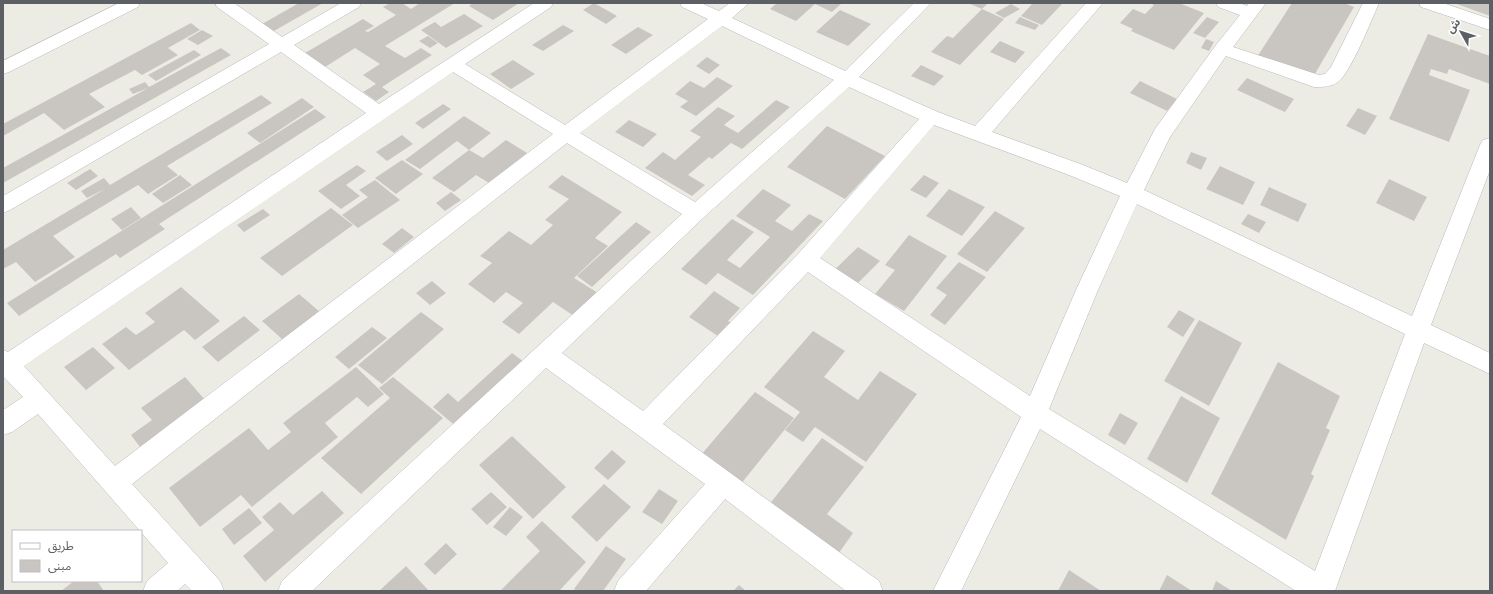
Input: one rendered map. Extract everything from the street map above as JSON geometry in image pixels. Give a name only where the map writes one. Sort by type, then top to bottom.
[{"type":"street","points":[[3,68],[132,3]]},
{"type":"street","points":[[223,3],[379,113]]},
{"type":"street","points":[[3,205],[353,3]]},
{"type":"street","points":[[210,591],[40,399],[5,362],[545,3]]},
{"type":"street","points":[[688,3],[847,79],[932,117],[1076,170],[1132,193],[1490,364]]},
{"type":"street","points":[[113,483],[567,133],[741,3]]},
{"type":"street","points":[[292,591],[546,355],[696,213],[847,79],[923,3]]},
{"type":"street","points":[[978,135],[1095,3]]},
{"type":"street","points":[[947,591],[1035,413],[1087,290],[1132,193],[1162,134],[1222,49],[1254,8],[1224,3]]},
{"type":"street","points":[[1222,49],[1314,81],[1323,82],[1332,79],[1339,70],[1371,3]]},
{"type":"street","points":[[1427,3],[1490,25]]},
{"type":"street","points":[[452,64],[696,213]]},
{"type":"street","points":[[645,426],[806,260],[932,117]]},
{"type":"street","points":[[806,260],[1035,413],[1321,591],[1418,329],[1490,145]]},
{"type":"street","points":[[546,355],[723,482],[869,591]]},
{"type":"street","points":[[3,424],[40,399]]},
{"type":"street","points":[[628,591],[723,482]]},
{"type":"street","points":[[157,591],[187,564]]},
{"type":"building","points":[[299,3],[323,3],[274,31],[262,24]]},
{"type":"building","points":[[390,3],[402,3],[411,9],[420,3],[455,3],[385,46],[405,58],[421,48],[432,55],[382,87],[389,92],[376,101],[363,92],[376,84],[363,75],[380,64],[355,48],[325,67],[305,53],[363,19],[374,26],[365,31],[368,32],[396,15],[383,7]]},
{"type":"building","points":[[473,3],[519,3],[493,20],[469,6]]},
{"type":"building","points":[[594,3],[617,16],[606,24],[583,10]]},
{"type":"building","points":[[777,3],[842,3],[832,12],[815,4],[796,21],[770,9]]},
{"type":"building","points":[[968,3],[988,3],[982,9]]},
{"type":"building","points":[[1033,3],[1063,3],[1042,25],[1021,16]]},
{"type":"building","points":[[1149,3],[1179,3],[1204,13],[1174,50],[1131,31],[1133,29],[1120,23],[1133,9],[1145,14],[1154,5]]},
{"type":"building","points":[[1292,3],[1344,3],[1354,7],[1312,79],[1257,57]]},
{"type":"building","points":[[1454,3],[1490,3],[1490,16]]},
{"type":"building","points":[[1011,4],[1020,9],[1004,18],[995,13]]},
{"type":"building","points":[[982,9],[1004,19],[960,65],[931,52],[947,36],[953,38]]},
{"type":"building","points":[[840,10],[871,24],[848,46],[816,32]]},
{"type":"building","points":[[464,14],[483,26],[446,48],[421,30],[435,22],[441,27]]},
{"type":"building","points":[[1020,17],[1039,25],[1035,30],[1015,23]]},
{"type":"building","points":[[1207,17],[1219,22],[1205,38],[1193,33]]},
{"type":"building","points":[[191,23],[200,30],[168,48],[178,55],[142,75],[135,70],[89,94],[105,107],[64,130],[44,113],[3,136],[3,124]]},
{"type":"building","points":[[563,25],[574,31],[543,51],[532,45]]},
{"type":"building","points":[[638,27],[653,35],[626,54],[611,45]]},
{"type":"building","points":[[202,30],[213,36],[198,45],[187,39]]},
{"type":"building","points":[[1428,34],[1490,56],[1490,84],[1449,69],[1447,74],[1431,69],[1429,75],[1470,90],[1449,142],[1389,119]]},
{"type":"building","points":[[428,36],[438,43],[430,48],[419,41]]},
{"type":"building","points":[[1206,39],[1214,42],[1209,51],[1201,48]]},
{"type":"building","points":[[1000,41],[1025,52],[1015,63],[990,52]]},
{"type":"building","points":[[221,48],[231,55],[3,183],[3,168],[148,88],[133,94],[129,89],[145,82],[149,87]]},
{"type":"building","points":[[194,50],[201,55],[156,81],[148,75]]},
{"type":"building","points":[[707,57],[720,65],[709,74],[696,66]]},
{"type":"building","points":[[513,60],[535,74],[511,89],[490,74]]},
{"type":"building","points":[[921,65],[944,76],[934,86],[911,76]]},
{"type":"building","points":[[717,77],[733,86],[696,116],[680,107],[688,101],[675,94],[690,81],[704,88]]},
{"type":"building","points":[[1247,78],[1294,99],[1285,112],[1237,90]]},
{"type":"building","points":[[1140,81],[1177,99],[1167,111],[1130,93]]},
{"type":"building","points":[[261,95],[272,103],[167,166],[178,175],[148,194],[138,185],[53,236],[75,257],[35,282],[16,262],[3,269],[3,250],[105,189],[87,198],[81,191],[104,178],[110,185]]},
{"type":"building","points":[[302,98],[314,107],[260,143],[247,133]]},
{"type":"building","points":[[776,100],[790,107],[742,149],[731,143],[712,159],[709,157],[688,175],[705,185],[692,196],[645,168],[663,152],[675,160],[701,137],[690,131],[718,107],[735,116],[724,125],[738,133]]},
{"type":"building","points":[[443,104],[451,109],[423,129],[415,123]]},
{"type":"building","points":[[1358,108],[1377,116],[1365,135],[1346,126]]},
{"type":"building","points":[[315,109],[326,117],[159,224],[165,229],[120,258],[116,254],[19,316],[7,303]]},
{"type":"building","points":[[464,116],[491,133],[469,150],[457,141],[420,169],[405,160]]},
{"type":"building","points":[[629,120],[657,134],[643,147],[615,132]]},
{"type":"building","points":[[827,126],[885,156],[845,199],[787,167]]},
{"type":"building","points":[[402,135],[413,144],[387,161],[376,152]]},
{"type":"building","points":[[506,140],[527,153],[489,183],[476,175],[454,192],[432,178],[469,150],[483,158]]},
{"type":"building","points":[[1191,152],[1207,158],[1201,170],[1186,163]]},
{"type":"building","points":[[402,160],[423,174],[396,194],[375,178]]},
{"type":"building","points":[[357,165],[366,171],[346,185],[360,196],[341,209],[318,191]]},
{"type":"building","points":[[1220,166],[1255,182],[1243,205],[1206,189]]},
{"type":"building","points":[[90,169],[98,176],[76,190],[67,183]]},
{"type":"building","points":[[180,175],[192,185],[163,203],[152,194]]},
{"type":"building","points":[[562,175],[622,212],[595,238],[608,246],[574,278],[598,293],[574,316],[553,302],[519,334],[502,322],[523,303],[506,292],[494,303],[468,284],[492,263],[480,256],[509,231],[531,245],[553,225],[545,220],[569,199],[548,187]]},
{"type":"building","points":[[924,175],[939,183],[926,198],[910,190]]},
{"type":"building","points":[[1389,179],[1427,197],[1414,221],[1376,203]]},
{"type":"building","points":[[375,180],[400,200],[358,228],[342,215],[368,197],[359,190]]},
{"type":"building","points":[[1269,187],[1307,204],[1298,222],[1260,205]]},
{"type":"building","points":[[763,189],[791,205],[775,221],[792,231],[809,214],[823,221],[753,295],[718,273],[706,285],[681,269],[732,219],[754,232],[727,260],[740,268],[770,237],[736,216]]},
{"type":"building","points":[[949,189],[985,207],[962,236],[926,216]]},
{"type":"building","points":[[451,192],[461,200],[445,211],[436,203]]},
{"type":"building","points":[[131,207],[141,218],[122,230],[111,219]]},
{"type":"building","points":[[331,208],[353,225],[282,276],[260,258]]},
{"type":"building","points":[[263,209],[270,215],[244,232],[237,225]]},
{"type":"building","points":[[995,211],[1025,228],[987,272],[957,254]]},
{"type":"building","points":[[1248,214],[1266,222],[1259,233],[1241,224]]},
{"type":"building","points":[[636,222],[651,232],[592,287],[577,276]]},
{"type":"building","points":[[402,228],[414,237],[394,253],[382,244]]},
{"type":"building","points":[[909,235],[947,256],[904,311],[875,294],[895,270],[885,265]]},
{"type":"building","points":[[858,247],[880,261],[847,294],[825,279]]},
{"type":"building","points":[[959,262],[986,277],[945,325],[930,315],[947,295],[936,288]]},
{"type":"building","points":[[432,281],[446,293],[430,305],[416,293]]},
{"type":"building","points":[[181,287],[220,321],[195,340],[184,330],[129,370],[102,344],[126,327],[136,335],[155,322],[145,313]]},
{"type":"building","points":[[714,291],[740,308],[728,321],[746,332],[733,346],[689,317]]},
{"type":"building","points":[[299,294],[320,312],[283,340],[262,321]]},
{"type":"building","points":[[1179,310],[1195,319],[1183,337],[1167,327]]},
{"type":"building","points":[[421,312],[444,329],[382,384],[358,365]]},
{"type":"building","points":[[244,316],[260,330],[218,362],[202,347]]},
{"type":"building","points":[[1199,320],[1242,343],[1209,406],[1164,381]]},
{"type":"building","points":[[372,327],[387,338],[349,369],[335,357]]},
{"type":"building","points":[[813,331],[845,351],[824,377],[858,400],[880,371],[917,394],[866,462],[815,427],[803,442],[785,430],[800,412],[764,387]]},
{"type":"building","points":[[93,347],[115,368],[86,390],[64,367]]},
{"type":"building","points":[[512,353],[528,365],[459,429],[433,407],[448,393],[458,402]]},
{"type":"building","points":[[1278,362],[1340,396],[1326,428],[1330,430],[1311,474],[1314,476],[1286,540],[1211,494]]},
{"type":"building","points":[[356,367],[384,394],[368,407],[357,397],[325,423],[338,437],[252,507],[241,495],[200,527],[169,488],[249,428],[268,450],[291,432],[283,423]]},
{"type":"building","points":[[185,377],[206,401],[140,447],[131,435],[152,420],[141,408]]},
{"type":"building","points":[[393,377],[443,418],[361,494],[321,458],[390,398],[379,388]]},
{"type":"building","points":[[755,392],[794,418],[740,485],[700,456]]},
{"type":"building","points":[[1181,396],[1220,418],[1187,483],[1147,459]]},
{"type":"building","points":[[1120,413],[1138,423],[1125,445],[1108,435]]},
{"type":"building","points":[[512,436],[566,487],[533,519],[479,465]]},
{"type":"building","points":[[822,438],[864,467],[827,514],[853,533],[836,557],[768,506]]},
{"type":"building","points":[[612,450],[626,462],[608,480],[594,468]]},
{"type":"building","points":[[604,484],[631,507],[597,542],[571,517]]},
{"type":"building","points":[[659,489],[678,501],[662,524],[642,512]]},
{"type":"building","points":[[322,491],[344,513],[265,582],[243,556],[274,530],[262,517],[280,502],[293,515]]},
{"type":"building","points":[[491,492],[507,507],[487,525],[471,509]]},
{"type":"building","points":[[510,507],[523,517],[506,536],[493,527]]},
{"type":"building","points":[[249,508],[262,523],[234,545],[222,529]]},
{"type":"building","points":[[542,521],[586,562],[559,591],[500,591],[540,551],[526,537]]},
{"type":"building","points":[[446,543],[457,554],[435,575],[424,564]]},
{"type":"building","points":[[606,546],[626,559],[603,591],[577,591],[574,589]]},
{"type":"building","points":[[406,566],[429,591],[379,591]]},
{"type":"building","points":[[1069,570],[1101,591],[1058,591]]},
{"type":"building","points":[[1167,575],[1192,591],[1159,591]]},
{"type":"building","points":[[1216,581],[1232,591],[1212,591]]},
{"type":"building","points":[[73,582],[98,582],[104,591],[61,591]]},
{"type":"building","points":[[739,585],[746,591],[733,591]]}]
